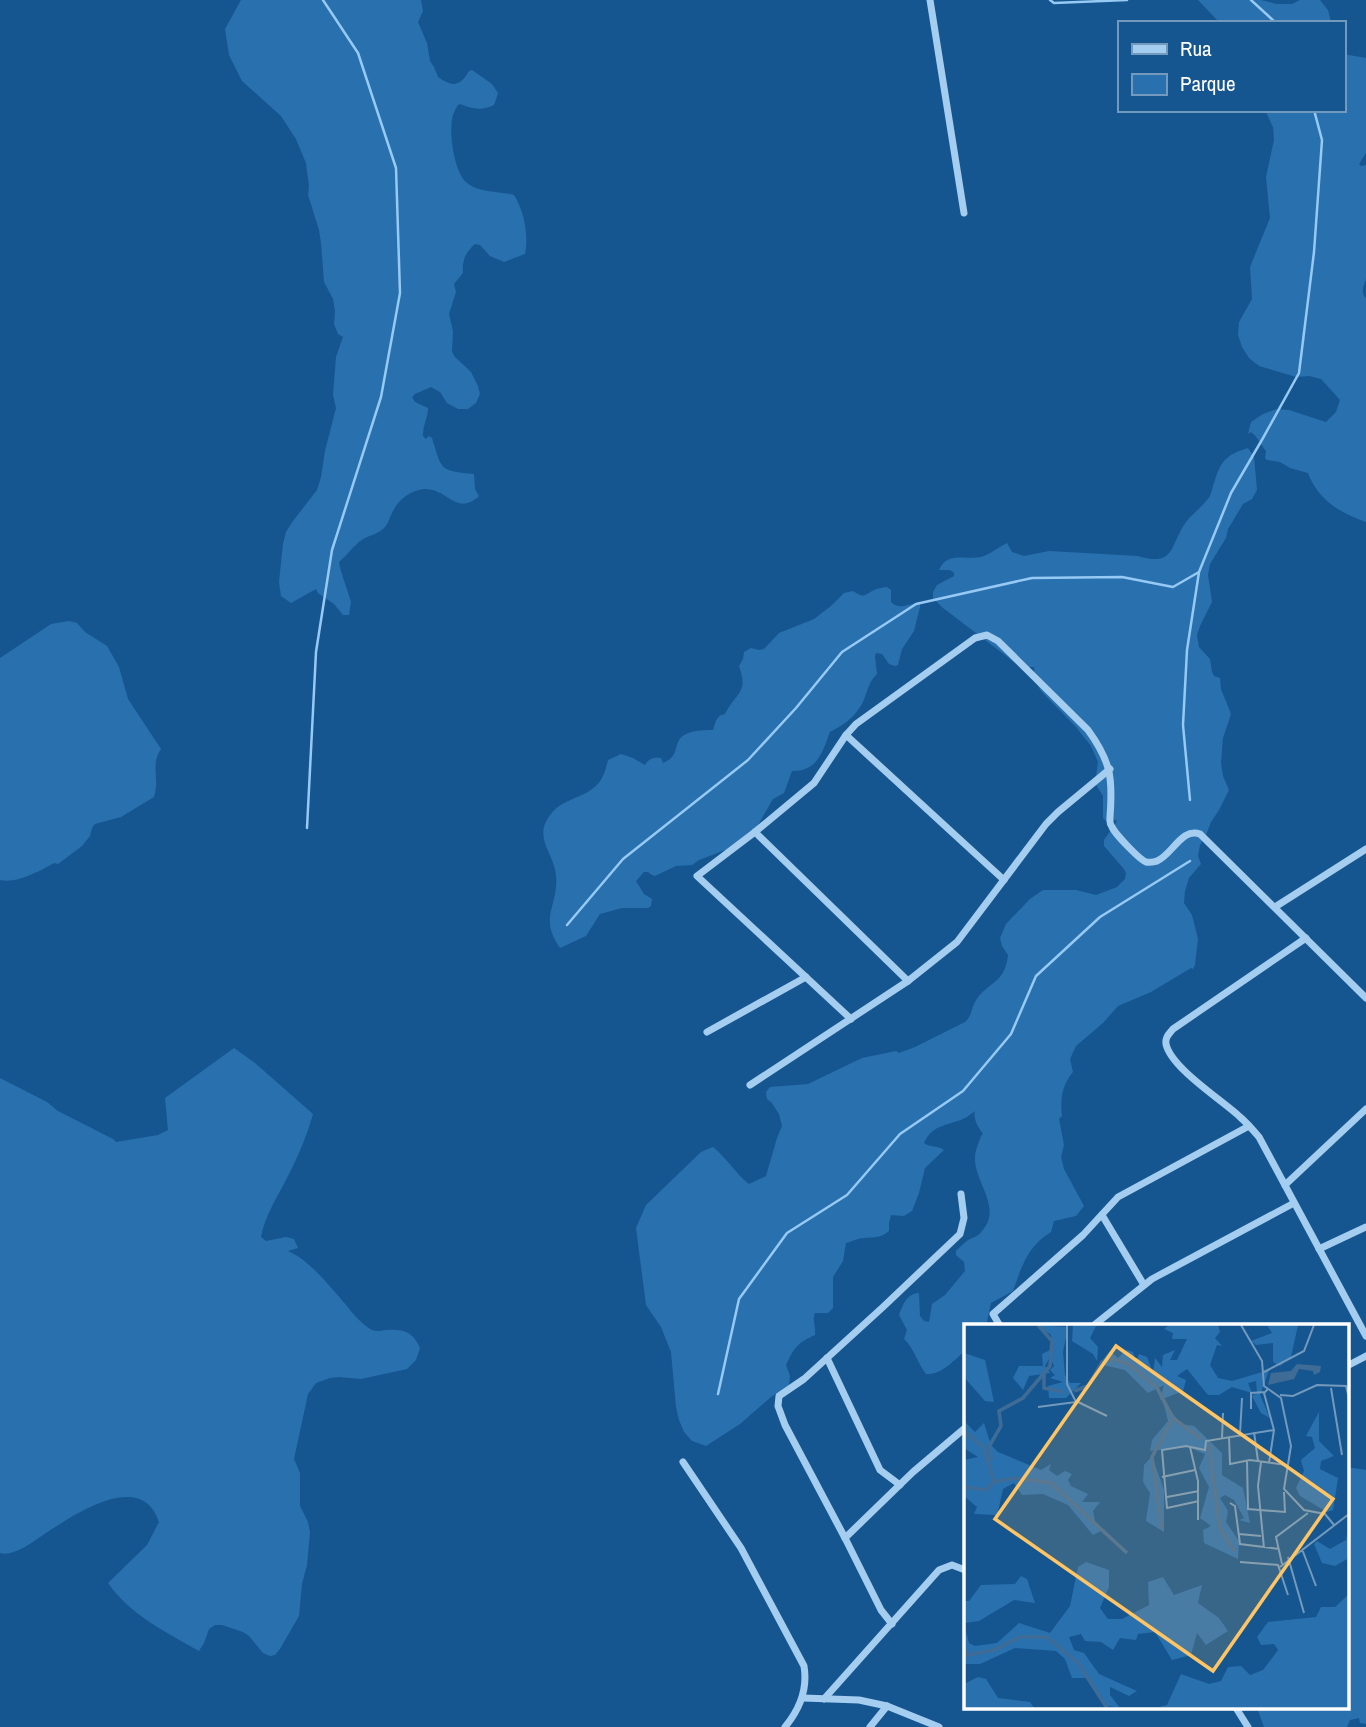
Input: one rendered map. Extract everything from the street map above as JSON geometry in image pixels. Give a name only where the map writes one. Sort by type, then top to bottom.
[{"type":"street","points":[[930,0],[964,213]]},
{"type":"street","points":[[851,1019],[697,876],[814,783],[856,724],[975,638],[988,635],[998,641],[1088,730],[1100,746],[1110,769],[1110,824],[1113,831],[1145,862],[1153,863],[1162,859],[1188,834],[1200,834],[1364,992]]},
{"type":"street","points":[[846,735],[1004,880]]},
{"type":"street","points":[[750,1085],[908,981],[957,942],[1046,824],[1110,769]]},
{"type":"street","points":[[755,832],[908,981]]},
{"type":"street","points":[[1275,907],[1366,849]]},
{"type":"street","points":[[1306,938],[1179,1025],[1167,1036],[1166,1044],[1187,1073],[1241,1118],[1259,1137],[1366,1336]]},
{"type":"street","points":[[707,1032],[806,977]]},
{"type":"street","points":[[1284,1185],[1366,1109]]},
{"type":"street","points":[[999,1324],[993,1314],[1074,1243],[1118,1197],[1249,1126]]},
{"type":"street","points":[[892,1624],[881,1610],[785,1424],[778,1406],[779,1396],[804,1379],[960,1234],[964,1217],[961,1194]]},
{"type":"street","points":[[1095,1324],[1152,1279],[1294,1203]]},
{"type":"street","points":[[1102,1215],[1144,1285]]},
{"type":"street","points":[[1319,1249],[1366,1227]]},
{"type":"street","points":[[1348,1365],[1366,1356]]},
{"type":"street","points":[[827,1358],[880,1470],[900,1485]]},
{"type":"street","points":[[845,1538],[964,1429]]},
{"type":"street","points":[[682,1462],[741,1548],[804,1666],[806,1679],[803,1698],[794,1717],[785,1727]]},
{"type":"street","points":[[824,1699],[939,1570],[952,1565],[964,1570]]},
{"type":"street","points":[[803,1698],[859,1700],[887,1706],[939,1727]]},
{"type":"street","points":[[870,1727],[887,1706]]},
{"type":"street","points":[[1237,1710],[1248,1727]]},
{"type":"green space","points":[[241,0],[421,0],[423,11],[418,22],[438,77],[447,83],[455,84],[472,70],[492,84],[498,93],[494,105],[489,107],[477,109],[460,104],[455,110],[452,140],[462,178],[483,190],[514,195],[525,223],[525,254],[504,262],[490,256],[480,245],[475,244],[464,260],[463,273],[454,284],[456,292],[449,314],[453,331],[452,352],[471,372],[478,386],[480,394],[476,403],[468,409],[458,409],[447,403],[440,392],[431,387],[412,397],[415,402],[428,408],[423,436],[426,439],[429,436],[432,438],[440,463],[454,472],[474,474],[475,489],[479,496],[464,503],[439,492],[424,489],[413,492],[396,505],[384,528],[359,542],[339,562],[351,602],[349,615],[343,615],[316,589],[291,603],[281,596],[279,582],[286,532],[317,490],[321,477],[336,408],[333,395],[336,357],[343,337],[338,334],[334,324],[333,299],[324,282],[321,243],[308,195],[306,163],[296,139],[281,116],[242,81],[229,55],[225,29]]},
{"type":"green space","points":[[1198,0],[1261,0],[1292,4],[1300,0],[1320,0],[1328,10],[1331,21],[1218,21]]},
{"type":"green space","points":[[1345,54],[1366,58],[1366,153],[1359,164],[1366,165],[1366,279],[1363,291],[1366,298],[1366,522],[1331,504],[1318,491],[1308,473],[1267,460],[1266,451],[1257,438],[1251,432],[1248,434],[1251,422],[1277,409],[1289,410],[1326,422],[1336,412],[1340,400],[1321,379],[1296,377],[1259,366],[1249,358],[1238,335],[1239,322],[1252,299],[1250,267],[1270,218],[1266,177],[1274,140],[1273,127],[1266,112],[1345,112]]},
{"type":"green space","points":[[1248,448],[1254,457],[1257,490],[1252,499],[1243,504],[1210,564],[1208,575],[1212,602],[1197,635],[1199,647],[1210,659],[1214,676],[1220,678],[1221,689],[1231,714],[1223,738],[1221,763],[1229,790],[1200,845],[1198,856],[1201,864],[1189,878],[1185,891],[1184,903],[1192,915],[1198,939],[1195,965],[1193,969],[1151,992],[1118,1006],[1076,1046],[1070,1059],[1073,1072],[1064,1087],[1062,1116],[1059,1119],[1064,1145],[1061,1157],[1064,1169],[1084,1206],[1076,1216],[1054,1221],[1051,1232],[1036,1244],[1026,1258],[1013,1291],[991,1303],[986,1324],[964,1324],[964,1352],[942,1370],[926,1374],[904,1339],[907,1330],[899,1315],[900,1311],[908,1298],[919,1293],[920,1316],[929,1322],[932,1304],[945,1295],[965,1271],[964,1262],[956,1255],[956,1251],[981,1233],[990,1213],[976,1167],[976,1152],[983,1134],[975,1120],[975,1111],[967,1117],[937,1128],[924,1143],[944,1150],[925,1168],[912,1211],[904,1216],[891,1215],[889,1231],[882,1236],[846,1243],[843,1261],[833,1277],[833,1308],[828,1313],[815,1313],[815,1335],[800,1344],[791,1354],[786,1365],[790,1376],[789,1385],[740,1424],[706,1446],[692,1441],[679,1420],[671,1352],[661,1327],[646,1305],[636,1228],[646,1205],[701,1152],[713,1147],[749,1184],[766,1176],[782,1126],[779,1114],[767,1099],[766,1092],[770,1087],[808,1084],[862,1058],[896,1051],[899,1053],[915,1047],[965,1022],[979,995],[1003,972],[1008,955],[1000,938],[1006,924],[1030,899],[1043,890],[1076,890],[1096,895],[1117,887],[1125,879],[1124,869],[1104,846],[1104,840],[1117,821],[1107,822],[1103,818],[1103,796],[1095,783],[1098,762],[1091,746],[1041,691],[1035,681],[1034,667],[1018,665],[933,598],[937,585],[954,576],[950,570],[939,570],[942,564],[952,558],[981,557],[1007,543],[1012,552],[1024,556],[1049,551],[1150,559],[1165,557],[1187,521],[1210,496],[1223,463],[1235,453]]},
{"type":"green space","points":[[887,587],[891,590],[891,602],[894,605],[920,603],[914,631],[902,649],[898,665],[889,664],[882,654],[876,653],[877,674],[861,706],[849,720],[830,732],[818,759],[808,768],[792,771],[784,793],[773,799],[758,825],[730,854],[725,850],[692,865],[676,866],[655,876],[644,872],[636,881],[644,894],[652,899],[651,906],[622,908],[600,914],[586,936],[560,948],[550,919],[556,875],[543,830],[551,814],[561,805],[597,785],[608,760],[621,754],[645,765],[656,758],[661,758],[663,763],[674,754],[681,738],[686,734],[713,730],[718,717],[725,714],[742,687],[739,666],[744,652],[751,648],[764,649],[779,633],[814,619],[844,593],[853,591],[863,595]]},
{"type":"green space","points":[[69,621],[77,623],[85,632],[107,646],[119,667],[128,699],[161,749],[156,761],[154,797],[121,817],[95,824],[82,846],[58,864],[54,863],[20,878],[0,880],[0,658],[51,624]]},
{"type":"green space","points":[[234,1048],[313,1114],[299,1154],[269,1213],[261,1237],[266,1241],[286,1237],[294,1239],[298,1248],[288,1251],[312,1268],[363,1324],[374,1331],[398,1330],[407,1333],[420,1348],[416,1360],[407,1369],[361,1379],[330,1378],[316,1383],[308,1394],[294,1459],[300,1473],[300,1506],[310,1532],[307,1565],[299,1616],[280,1649],[270,1656],[263,1653],[243,1632],[222,1625],[209,1629],[199,1651],[149,1622],[117,1594],[108,1583],[147,1545],[159,1522],[151,1507],[139,1499],[124,1497],[92,1506],[19,1550],[0,1553],[0,1078],[116,1142],[158,1135],[168,1130],[165,1098]]},
{"type":"green space","points":[[1348,1467],[1366,1470],[1366,1724],[1360,1723],[1359,1718],[1350,1720],[1347,1727],[1264,1727],[1258,1710],[1348,1710]]},
{"type":"waterway","points":[[307,828],[316,652],[332,550],[381,397],[400,293],[396,168],[358,53],[323,0]]},
{"type":"waterway","points":[[1050,0],[1054,3],[1127,0]]},
{"type":"waterway","points":[[1251,0],[1274,21]]},
{"type":"waterway","points":[[1190,800],[1183,725],[1187,650],[1199,572],[1231,493],[1299,373],[1314,252],[1322,140],[1315,112]]},
{"type":"waterway","points":[[567,925],[623,859],[748,760],[842,652],[916,604],[1032,578],[1122,577],[1173,587],[1199,572]]},
{"type":"waterway","points":[[718,1394],[739,1299],[787,1233],[847,1195],[900,1134],[963,1091],[1011,1034],[1036,976],[1100,917],[1190,861]]}]
